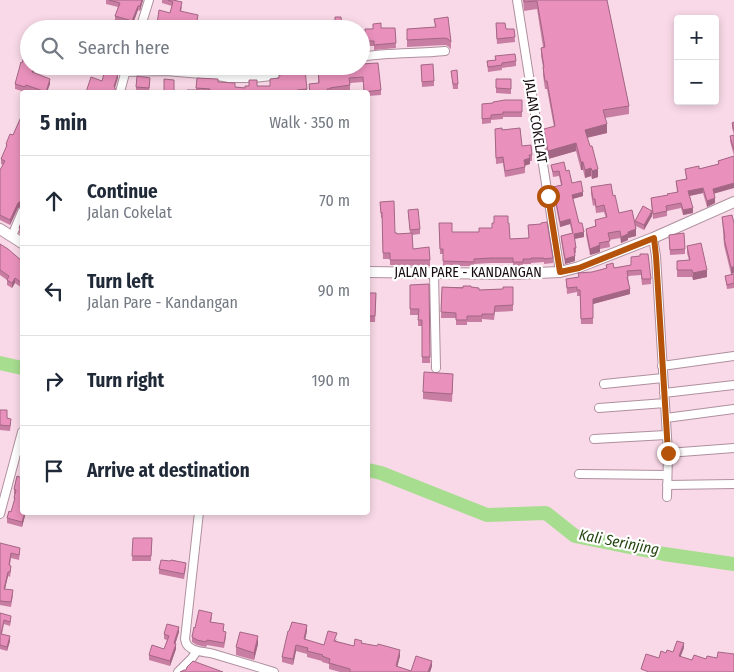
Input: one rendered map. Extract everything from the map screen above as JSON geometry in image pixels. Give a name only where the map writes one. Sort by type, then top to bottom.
[{"type":"main road","name":"JALAN PARE - KANDANGAN","points":[[370,272],[514,274],[560,272],[579,268],[654,238],[734,202]]},
{"type":"main road","points":[[0,229],[20,242]]},
{"type":"street","points":[[143,20],[149,0]]},
{"type":"street","name":"JALAN COKELAT","points":[[517,0],[560,272]]},
{"type":"street","points":[[370,56],[386,53],[445,52]]},
{"type":"street","points":[[121,90],[124,75]]},
{"type":"street","points":[[213,75],[229,78],[254,78],[273,75]]},
{"type":"street","points":[[12,236],[20,217]]},
{"type":"street","points":[[654,238],[668,453],[668,498]]},
{"type":"street","points":[[434,273],[436,368]]},
{"type":"street","points":[[662,366],[734,356]]},
{"type":"street","points":[[604,384],[663,378]]},
{"type":"street","points":[[664,393],[734,384]]},
{"type":"street","points":[[599,408],[664,403]]},
{"type":"street","points":[[666,418],[734,409]]},
{"type":"street","points":[[594,439],[666,435]]},
{"type":"street","points":[[0,514],[20,439]]},
{"type":"street","points":[[668,453],[734,448]]},
{"type":"street","points":[[579,474],[668,474]]},
{"type":"street","points":[[667,485],[734,484]]},
{"type":"street","points":[[199,515],[187,644],[197,651],[274,672]]},
{"type":"street","points":[[178,672],[197,651]]},
{"type":"building","points":[[109,0],[142,0],[132,20],[115,16],[120,3]]},
{"type":"building","points":[[168,0],[182,2],[180,11],[198,15],[197,20],[158,20],[159,10],[170,13],[173,2]]},
{"type":"building","points":[[524,0],[607,0],[629,106],[603,110],[607,124],[585,130],[590,146],[592,146],[598,169],[592,171],[591,168],[585,170],[576,143],[548,151],[544,129],[555,126],[543,67],[541,48],[545,47],[537,1],[524,2]]},
{"type":"building","points":[[335,17],[341,17],[341,20],[335,20]]},
{"type":"building","points":[[448,17],[451,42],[445,38],[407,40],[407,29],[436,27],[434,19]]},
{"type":"building","points":[[381,23],[381,28],[395,28],[396,43],[374,45],[374,41],[370,41],[370,29],[373,29],[373,24]]},
{"type":"building","points":[[496,23],[505,23],[506,29],[514,29],[515,37],[497,39]]},
{"type":"building","points":[[515,54],[516,61],[488,67],[487,61],[496,60],[495,56]]},
{"type":"building","points":[[370,63],[378,63],[381,90],[364,90],[363,77],[349,78],[350,85],[327,90],[310,90],[309,84],[319,83],[318,75],[370,75]]},
{"type":"building","points":[[433,64],[434,81],[422,82],[421,65]]},
{"type":"building","points":[[20,66],[20,75],[40,75],[50,79],[47,90],[15,84]]},
{"type":"building","points":[[457,70],[458,84],[453,84],[451,71]]},
{"type":"building","points":[[104,75],[118,75],[114,86],[116,90],[87,90],[91,77],[102,81]]},
{"type":"building","points":[[279,75],[306,75],[307,89],[210,90],[196,88],[197,78],[218,79],[218,82],[235,83],[235,87],[245,88],[245,86],[249,86],[249,80],[257,80],[257,86],[270,86],[270,79],[279,78]]},
{"type":"building","points":[[137,76],[150,78],[149,88],[136,87]]},
{"type":"building","points":[[164,79],[174,80],[174,90],[164,90]]},
{"type":"building","points":[[496,79],[511,79],[511,89],[496,88]]},
{"type":"building","points":[[505,100],[522,100],[522,112],[503,112],[503,114],[491,115],[491,118],[482,119],[482,104]]},
{"type":"building","points":[[20,119],[20,202],[10,220],[0,215],[0,170],[5,161],[1,159],[6,144],[10,134],[13,135]]},
{"type":"building","points":[[502,128],[502,130],[520,128],[522,146],[531,145],[532,155],[529,155],[530,158],[524,160],[525,167],[505,171],[503,157],[496,158],[495,129]]},
{"type":"building","points":[[734,135],[734,150],[730,136]]},
{"type":"building","points":[[734,156],[734,183],[713,189],[715,198],[707,201],[703,188],[688,191],[693,208],[683,210],[681,203],[666,206],[667,211],[653,214],[651,198],[678,192],[676,181],[687,179],[685,169],[699,166],[699,169],[719,164],[718,161]]},
{"type":"building","points":[[564,162],[566,171],[569,170],[572,183],[581,181],[583,192],[572,195],[579,223],[582,223],[584,232],[574,234],[575,256],[565,259],[561,236],[573,233],[570,219],[560,222],[553,187],[562,185],[559,171],[553,172],[551,165]]},
{"type":"building","points":[[611,184],[619,213],[632,210],[636,229],[621,237],[620,231],[608,233],[610,241],[599,243],[600,245],[590,249],[586,229],[596,226],[595,220],[607,217],[604,205],[596,207],[591,187]]},
{"type":"building","points":[[394,201],[395,233],[412,233],[413,249],[429,247],[430,260],[390,260],[390,253],[383,253],[380,202]]},
{"type":"building","points":[[643,206],[652,211],[644,225],[635,221]]},
{"type":"building","points":[[418,209],[420,229],[410,230],[408,210]]},
{"type":"building","points":[[732,215],[734,223],[734,267],[731,267],[724,238],[722,217]]},
{"type":"building","points":[[494,216],[508,216],[510,239],[529,238],[528,225],[547,222],[553,258],[523,259],[523,262],[513,262],[513,258],[474,259],[474,262],[443,261],[443,249],[440,249],[439,223],[452,223],[452,232],[479,232],[479,228],[492,228]]},
{"type":"building","points":[[684,233],[685,249],[670,250],[669,235]]},
{"type":"building","points":[[701,243],[707,270],[693,273],[692,270],[677,270],[677,261],[690,260],[687,246]]},
{"type":"building","points":[[0,244],[20,259],[20,282],[15,278],[12,283],[7,280],[9,276],[0,270]]},
{"type":"building","points":[[640,254],[648,254],[651,279],[642,279],[641,270],[627,271],[630,289],[593,299],[593,318],[581,319],[580,290],[577,290],[577,287],[567,288],[566,279],[579,277],[578,273],[607,268],[606,265],[613,263],[614,268],[631,265],[631,257],[640,256]]},
{"type":"building","points":[[734,274],[734,283],[727,285],[725,276]]},
{"type":"building","points":[[429,284],[430,357],[422,357],[422,320],[418,320],[419,309],[410,309],[410,285]]},
{"type":"building","points":[[463,286],[479,288],[479,290],[513,287],[513,305],[495,306],[494,314],[467,316],[467,320],[456,320],[456,313],[441,312],[442,287],[463,288]]},
{"type":"building","points":[[370,293],[376,293],[375,316],[370,316]]},
{"type":"building","points":[[424,372],[453,374],[452,394],[423,392]]},
{"type":"building","points":[[0,410],[7,410],[7,418],[11,419],[10,426],[0,425]]},
{"type":"building","points":[[17,476],[20,477],[20,515],[24,515],[22,522],[7,518],[15,498],[16,490],[14,489]]},
{"type":"building","points":[[133,538],[152,538],[151,556],[132,556]]},
{"type":"building","points":[[0,543],[20,548],[19,555],[11,553],[10,572],[8,572],[4,589],[13,590],[11,602],[0,601]]},
{"type":"building","points":[[161,560],[186,563],[184,574],[159,569]]},
{"type":"building","points":[[199,610],[212,613],[210,622],[224,624],[223,631],[226,632],[224,643],[207,640],[206,642],[192,637]]},
{"type":"building","points":[[0,613],[11,616],[10,622],[4,620],[1,634],[10,636],[7,647],[0,645]]},
{"type":"building","points":[[292,622],[307,625],[304,639],[324,645],[328,631],[337,633],[334,641],[354,646],[355,639],[362,641],[361,643],[377,646],[378,644],[400,650],[396,666],[411,671],[416,656],[432,661],[428,672],[350,672],[350,669],[329,663],[330,659],[323,655],[307,651],[308,648],[296,645],[293,659],[282,657]]},
{"type":"building","points":[[167,624],[179,627],[170,661],[149,655],[152,645],[164,649],[169,636],[164,634]]},
{"type":"building","points":[[240,632],[258,636],[254,653],[236,647]]},
{"type":"building","points":[[677,641],[684,643],[679,656],[692,660],[694,655],[706,659],[707,656],[717,658],[718,652],[734,654],[734,672],[649,672],[641,669],[646,654],[659,658],[661,651],[666,653],[667,650],[673,652]]},
{"type":"building","points":[[193,661],[223,672],[180,672],[186,670]]},
{"type":"waterway","name":"Kali Serinjing","points":[[0,363],[20,368]]},
{"type":"waterway","name":"Kali Serinjing","points":[[370,470],[381,473],[487,515],[546,513],[575,536],[664,554],[734,564]]},
{"type":"route","points":[[548,196],[560,272],[579,268],[654,238],[668,453]]}]
